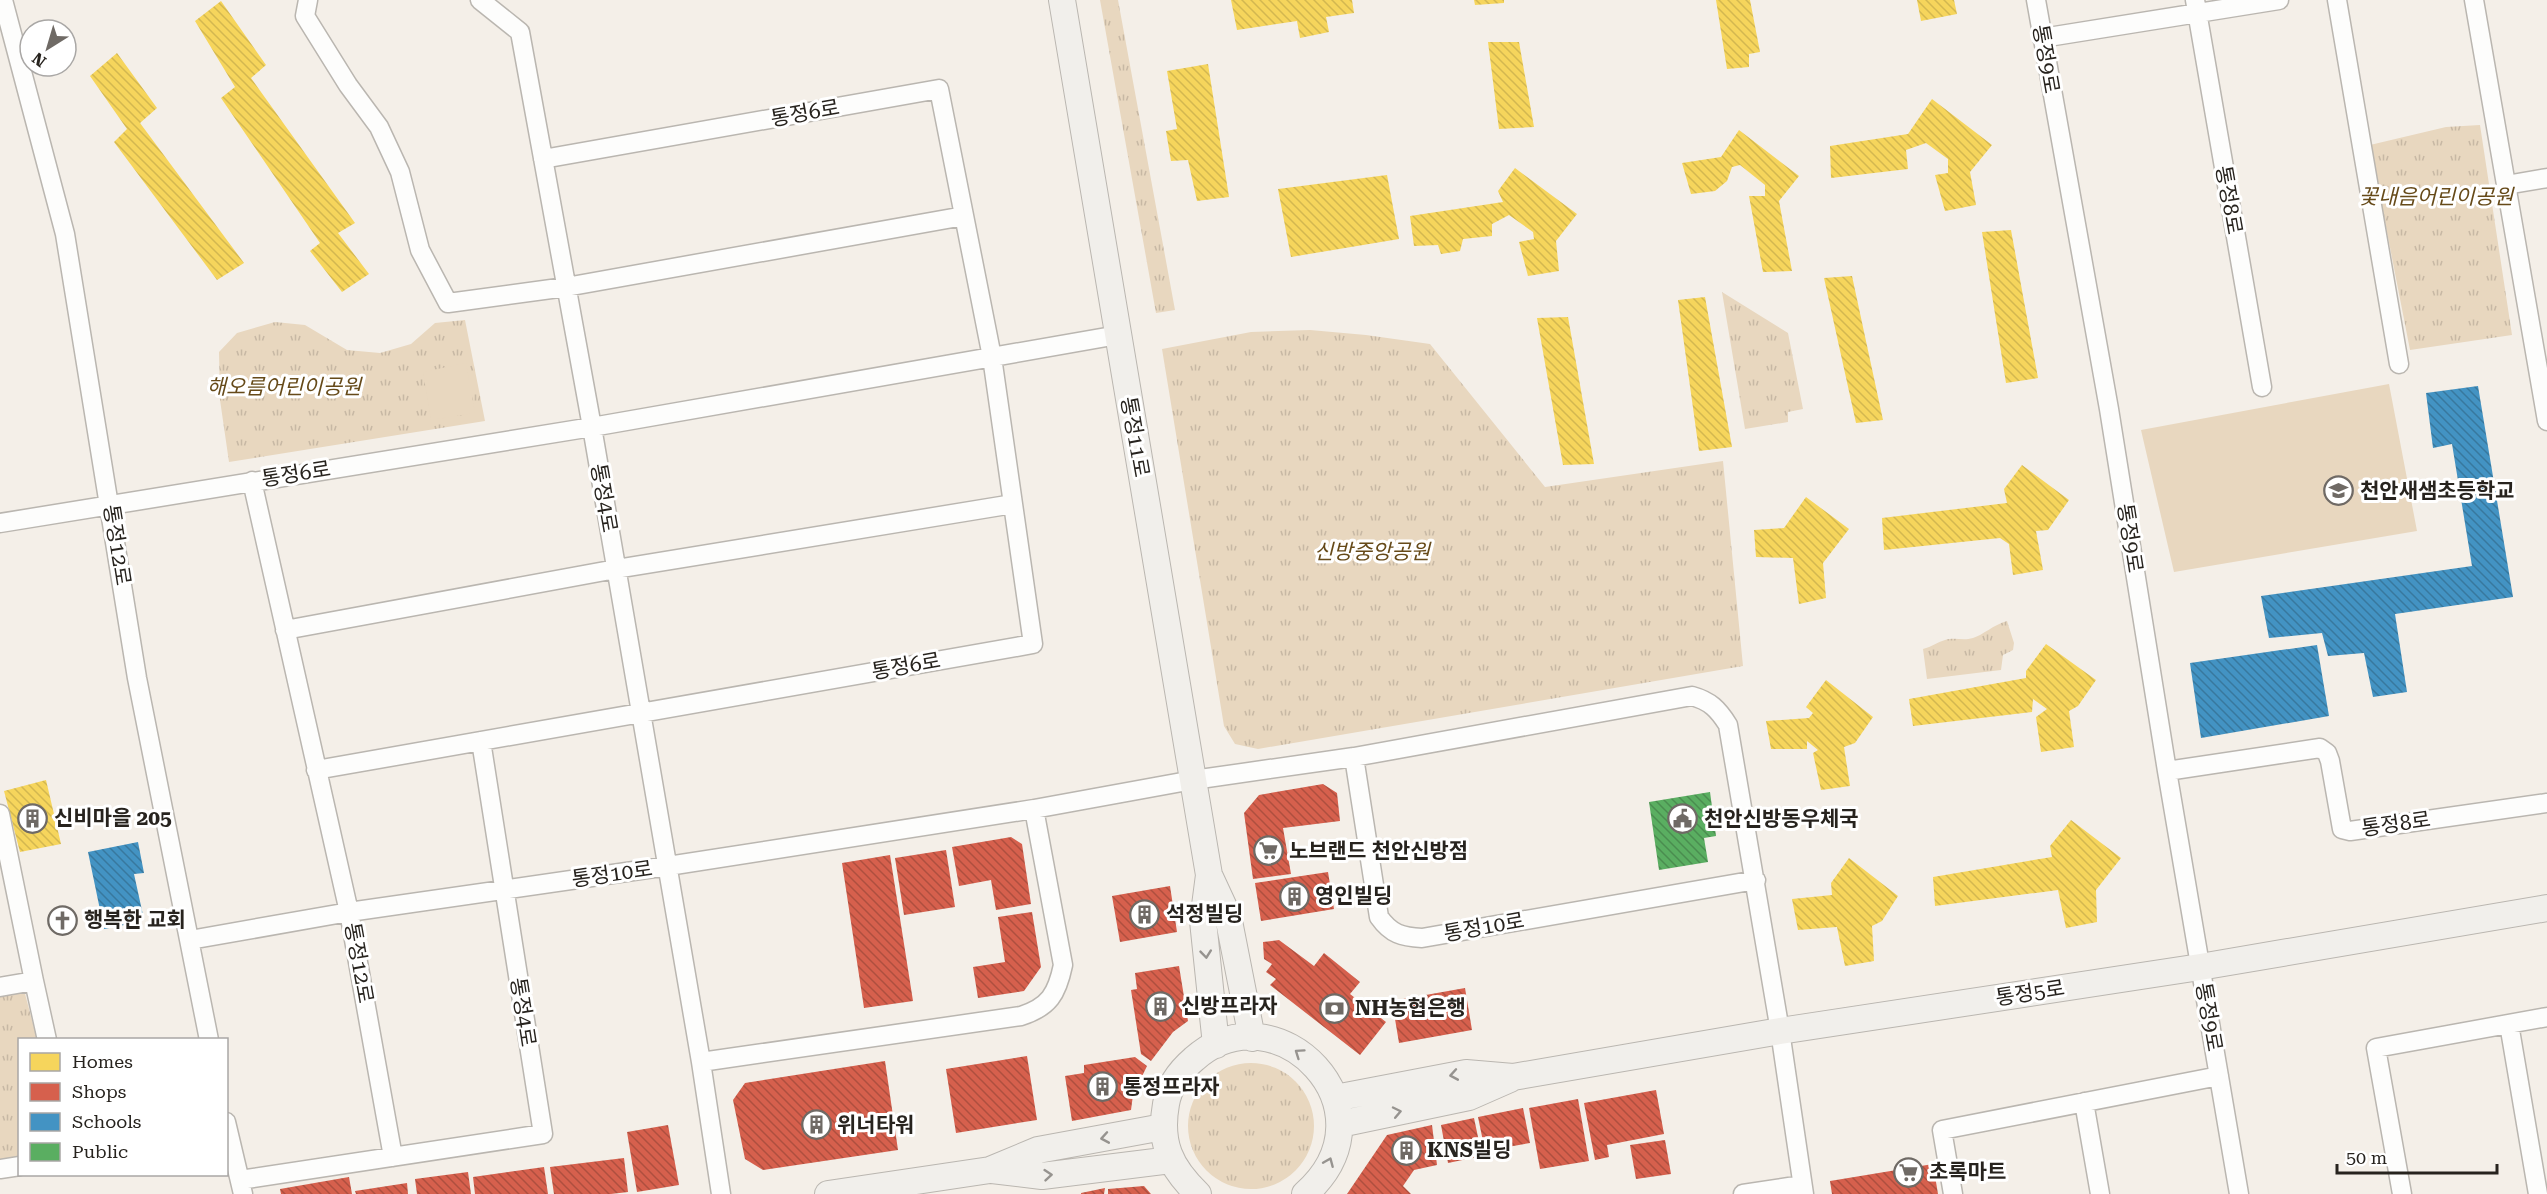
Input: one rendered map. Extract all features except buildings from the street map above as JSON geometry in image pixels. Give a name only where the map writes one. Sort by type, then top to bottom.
[{"type":"street","points":[[3,0],[16,53]]},
{"type":"street","points":[[308,0],[305,16],[348,85],[379,127],[400,172],[420,250],[448,303],[566,287],[964,216]]},
{"type":"street","points":[[480,0],[520,32],[592,427]]},
{"type":"street","name":"통정11로","points":[[1062,0],[1209,875]]},
{"type":"street","name":"통정9로","points":[[2036,0],[2109,409],[2167,771],[2239,1194]]},
{"type":"street","points":[[2042,38],[2196,7],[2279,0]]},
{"type":"street","points":[[2337,0],[2399,364]]},
{"type":"street","points":[[2474,0],[2506,185],[2540,341],[2547,421]]},
{"type":"street","name":"통정8로","points":[[2196,7],[2262,387]]},
{"type":"street","points":[[0,21],[16,53]]},
{"type":"street","name":"통정12로","points":[[16,53],[65,234],[137,678],[209,1038]]},
{"type":"street","name":"통정6로","points":[[543,159],[939,89],[992,357],[1033,644],[640,712]]},
{"type":"street","points":[[2506,185],[2547,178]]},
{"type":"street","name":"통정6로","points":[[0,523],[110,503],[592,427],[1118,335]]},
{"type":"street","name":"통정4로","points":[[592,427],[702,1062],[722,1194]]},
{"type":"street","name":"통정12로","points":[[252,481],[350,912],[393,1157]]},
{"type":"street","points":[[285,630],[616,569],[1013,504]]},
{"type":"street","name":"통정10로","points":[[190,939],[350,912],[668,866],[1034,809],[1193,780],[1354,757],[1692,696],[1706,700],[1719,710],[1728,725],[1756,880],[1803,1189],[1743,1194]]},
{"type":"street","points":[[316,770],[640,712]]},
{"type":"street","name":"통정4로","points":[[393,1157],[543,1134],[481,741]]},
{"type":"street","name":"통정8로","points":[[2167,771],[2320,748],[2327,753],[2330,761],[2342,829],[2350,831],[2547,803]]},
{"type":"street","name":"통정10로","points":[[1354,757],[1379,917],[1387,929],[1402,937],[1422,938],[1756,880]]},
{"type":"street","points":[[702,1062],[1021,1016],[1036,1011],[1049,1000],[1059,986],[1063,965],[1034,809]]},
{"type":"street","points":[[0,814],[47,1038]]},
{"type":"street","points":[[1209,875],[1228,916],[1252,1038]]},
{"type":"street","points":[[1209,875],[1203,921],[1216,1045]]},
{"type":"street","name":"통정5로","points":[[1513,1077],[1780,1031],[2200,966],[2547,908]]},
{"type":"street","points":[[0,987],[34,981]]},
{"type":"street","points":[[2402,1194],[2376,1048],[2547,1017]]},
{"type":"street","points":[[2509,1024],[2538,1194]]},
{"type":"street","points":[[1198,1194],[1180,1177],[1171,1160],[1163,1127],[1168,1095],[1182,1070],[1203,1051],[1230,1039],[1259,1037],[1288,1045],[1312,1062],[1330,1086],[1335,1098],[1340,1124],[1337,1143],[1326,1171],[1305,1194]]},
{"type":"street","points":[[1335,1098],[1466,1073],[1513,1077]]},
{"type":"street","name":"통정9로","points":[[1953,1194],[1942,1130],[2219,1076]]},
{"type":"street","points":[[1340,1124],[1469,1097],[1513,1077]]},
{"type":"street","points":[[2084,1102],[2100,1194]]},
{"type":"street","points":[[828,1194],[990,1170],[1038,1150],[1163,1127]]},
{"type":"street","points":[[228,1130],[242,1187],[393,1157]]},
{"type":"street","points":[[990,1170],[1042,1176],[1171,1160]]},
{"type":"street","points":[[0,1169],[18,1166]]},
{"type":"green space","points":[[1100,0],[1118,0],[1175,310],[1156,313]]},
{"type":"green space","name":"꽃내음어린이공원","points":[[2480,125],[2512,335],[2410,350],[2370,145],[2446,127]]},
{"type":"green space","points":[[1722,292],[1788,333],[1803,409],[1788,412],[1788,422],[1745,429]]},
{"type":"green space","name":"해오름어린이공원","points":[[465,320],[485,421],[229,462],[220,400],[219,352],[237,333],[275,322],[305,325],[347,350],[380,353],[411,344],[435,323]]},
{"type":"green space","name":"신방중앙공원","points":[[1310,330],[1430,344],[1545,487],[1723,461],[1743,666],[1258,749],[1235,744],[1224,726],[1162,349],[1251,332]]},
{"type":"green space","points":[[466,363],[475,413],[431,420],[423,372]]},
{"type":"green space","points":[[2389,384],[2417,531],[2174,572],[2141,430]]},
{"type":"green space","points":[[2007,621],[2014,643],[2013,650],[2003,655],[2001,670],[1927,679],[1923,649],[1949,639],[1973,638]]},
{"type":"green space","points":[[24,990],[37,1038],[18,1038],[18,1160],[0,1163],[0,997]]},
{"type":"green space","points":[[1251,1063],[1275,1068],[1295,1082],[1309,1102],[1314,1126],[1309,1150],[1295,1170],[1275,1184],[1251,1189],[1227,1184],[1207,1170],[1193,1150],[1188,1126],[1193,1102],[1207,1082],[1227,1068]]},
{"type":"place","name":"천안새샘초등학교","points":[[2339,491]]},
{"type":"place","name":"신비마을 205","points":[[33,818]]},
{"type":"place","name":"천안신방동우체국","points":[[1683,819]]},
{"type":"place","name":"노브랜드 천안신방점","points":[[1268,851]]},
{"type":"place","name":"영인빌딩","points":[[1294,896]]},
{"type":"place","name":"석정빌딩","points":[[1145,914]]},
{"type":"place","name":"행복한 교회","points":[[63,920]]},
{"type":"place","name":"신방프라자","points":[[1160,1006]]},
{"type":"place","name":"NH농협은행","points":[[1334,1008]]},
{"type":"place","name":"통정프라자","points":[[1102,1087]]},
{"type":"place","name":"위너타워","points":[[816,1125]]},
{"type":"place","name":"KNS빌딩","points":[[1406,1150]]},
{"type":"place","name":"초록마트","points":[[1908,1172]]}]
